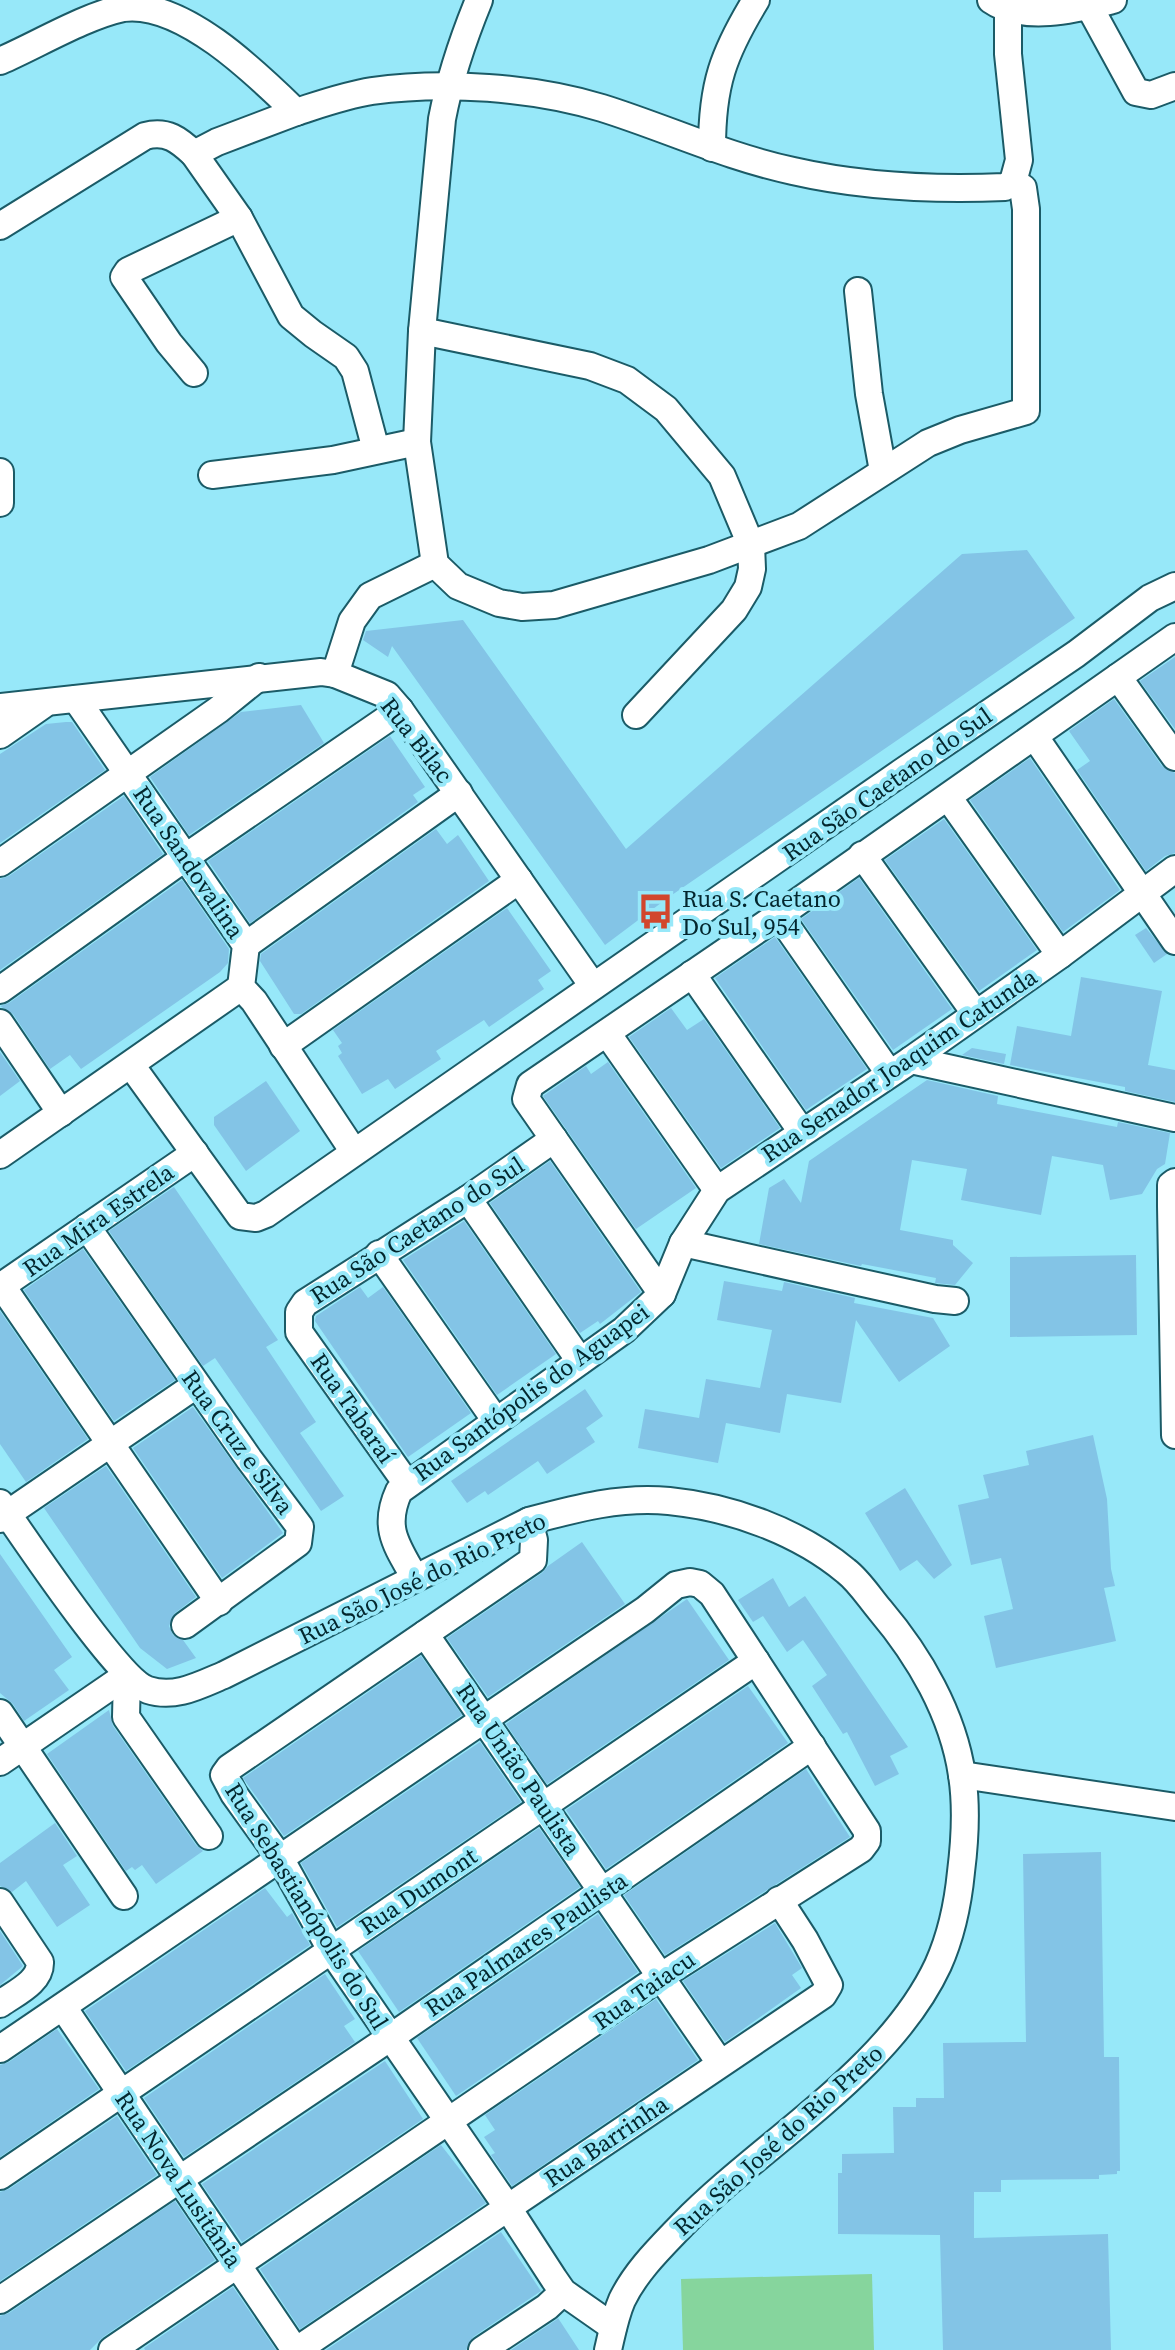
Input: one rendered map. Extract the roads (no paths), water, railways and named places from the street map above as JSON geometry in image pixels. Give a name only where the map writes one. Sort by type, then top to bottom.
[{"type":"street","points":[[479,0],[448,87],[435,174],[422,331],[417,442],[435,564],[458,586],[499,603],[522,607],[554,605],[751,545],[799,526],[928,443],[960,430],[1026,411],[1026,209],[1023,188],[1013,182]]},
{"type":"street","points":[[712,148],[712,117],[723,60],[756,0]]},
{"type":"street","points":[[194,154],[296,112],[371,91],[448,87],[568,99],[712,148],[790,171],[852,183],[929,189],[1005,187],[1013,182],[1019,160],[1000,4],[1028,11],[1101,3],[1136,92],[1151,95],[1175,86]]},
{"type":"street","points":[[0,61],[100,15],[125,7],[149,7],[175,16],[210,38],[296,112]]},
{"type":"street","points":[[0,226],[145,136],[167,134],[180,141],[194,154],[239,218],[291,316],[346,357],[355,371],[376,450]]},
{"type":"street","points":[[194,373],[169,343],[124,277],[128,271],[239,218]]},
{"type":"street","points":[[858,291],[869,394],[883,471]]},
{"type":"street","points":[[422,331],[590,366],[627,380],[666,409],[722,476],[751,545],[752,569],[748,587],[734,610],[636,715]]},
{"type":"street","points":[[212,475],[333,460],[417,442]]},
{"type":"street","points":[[0,472],[0,503]]},
{"type":"street","points":[[335,674],[352,621],[370,596],[435,564]]},
{"type":"street","name":"Rua São Caetano do Sul","points":[[195,1153],[240,1216],[256,1218],[266,1214],[1076,654],[1150,598],[1175,586]]},
{"type":"street","name":"Rua São Caetano do Sul","points":[[299,1332],[299,1312],[305,1303],[468,1199],[554,1139],[526,1099],[530,1085],[779,915],[1175,637]]},
{"type":"street","name":"Rua Bilac","points":[[0,707],[321,672],[335,674],[387,695],[593,986]]},
{"type":"street","points":[[0,863],[129,774],[259,677]]},
{"type":"street","points":[[1118,677],[1175,757]]},
{"type":"street","name":"Rua Sandovalina","points":[[76,699],[246,945],[241,987]]},
{"type":"street","points":[[0,735],[46,703]]},
{"type":"street","points":[[0,990],[400,710]]},
{"type":"street","points":[[1035,737],[1175,941]]},
{"type":"street","points":[[246,945],[459,793]]},
{"type":"street","points":[[948,797],[1060,955]]},
{"type":"street","points":[[862,855],[975,1013]]},
{"type":"street","name":"Rua Senador Joaquim Catunda","points":[[662,1294],[683,1243],[717,1190],[845,1106],[1060,955],[1175,869]]},
{"type":"street","points":[[283,1046],[519,880]]},
{"type":"street","points":[[779,915],[900,1067],[1175,1118]]},
{"type":"street","points":[[692,974],[802,1132]]},
{"type":"street","points":[[0,1155],[241,987],[254,1001],[354,1152]]},
{"type":"street","points":[[0,1023],[61,1113]]},
{"type":"street","points":[[607,1033],[717,1190]]},
{"type":"street","points":[[131,1065],[195,1153]]},
{"type":"street","points":[[554,1139],[662,1294]]},
{"type":"street","name":"Rua Mira Estrela","points":[[1,1287],[195,1153]]},
{"type":"street","points":[[1175,1182],[1171,1185],[1175,1435]]},
{"type":"street","points":[[468,1199],[580,1361]]},
{"type":"street","name":"Rua Cruz e Silva","points":[[87,1227],[196,1385],[300,1527],[298,1543],[185,1625]]},
{"type":"street","points":[[683,1243],[955,1301]]},
{"type":"street","points":[[379,1254],[496,1421]]},
{"type":"street","points":[[1,1287],[219,1602]]},
{"type":"street","name":"Rua Santópolis do Aguapei","points":[[415,1578],[394,1540],[390,1521],[392,1505],[399,1491],[624,1330],[662,1294]]},
{"type":"street","name":"Rua Tabaraí","points":[[299,1332],[407,1484]]},
{"type":"street","points":[[3,1512],[196,1385]]},
{"type":"street","name":"Rua São José do Rio Preto","points":[[3,1512],[127,1675],[145,1690],[160,1693],[194,1688],[529,1521],[617,1502],[667,1501],[701,1506],[758,1521],[805,1544],[848,1572],[897,1630],[920,1662],[948,1723],[962,1775],[965,1837],[960,1888],[937,1967],[897,2029],[856,2074],[744,2167],[655,2253],[634,2278],[621,2303],[610,2339]]},
{"type":"street","name":"Rua Sebastianópolis do Sul","points":[[529,1521],[534,1540],[533,1560],[225,1772],[226,1781],[280,1858],[331,1950],[563,2292],[610,2339]]},
{"type":"street","name":"Rua Taiacu","points":[[112,2350],[660,1977],[861,1849],[868,1836],[712,1594],[700,1584],[690,1582],[676,1585],[645,1610],[485,1719]]},
{"type":"street","name":"Rua União Paulista","points":[[425,1634],[720,2063]]},
{"type":"street","name":"Rua Dumont","points":[[0,2176],[756,1661]]},
{"type":"street","points":[[0,1762],[127,1675]]},
{"type":"street","points":[[127,1675],[126,1717],[209,1836]]},
{"type":"street","points":[[0,1713],[124,1896]]},
{"type":"street","points":[[0,2049],[485,1719]]},
{"type":"street","name":"Rua Palmares Paulista","points":[[0,2300],[391,2037],[812,1746]]},
{"type":"street","points":[[962,1775],[1175,1807]]},
{"type":"street","name":"Rua Barrinha","points":[[296,2350],[829,1989],[824,1971],[779,1900]]},
{"type":"street","points":[[0,1902],[40,1962],[41,1971],[36,1979],[0,2004]]},
{"type":"street","name":"Rua Nova Lusitânia","points":[[63,2007],[296,2350]]},
{"type":"street","points":[[482,2350],[547,2307],[563,2292]]},
{"type":"place","name":"Rua S. Caetano Do Sul, 954","points":[[656,912]]}]
